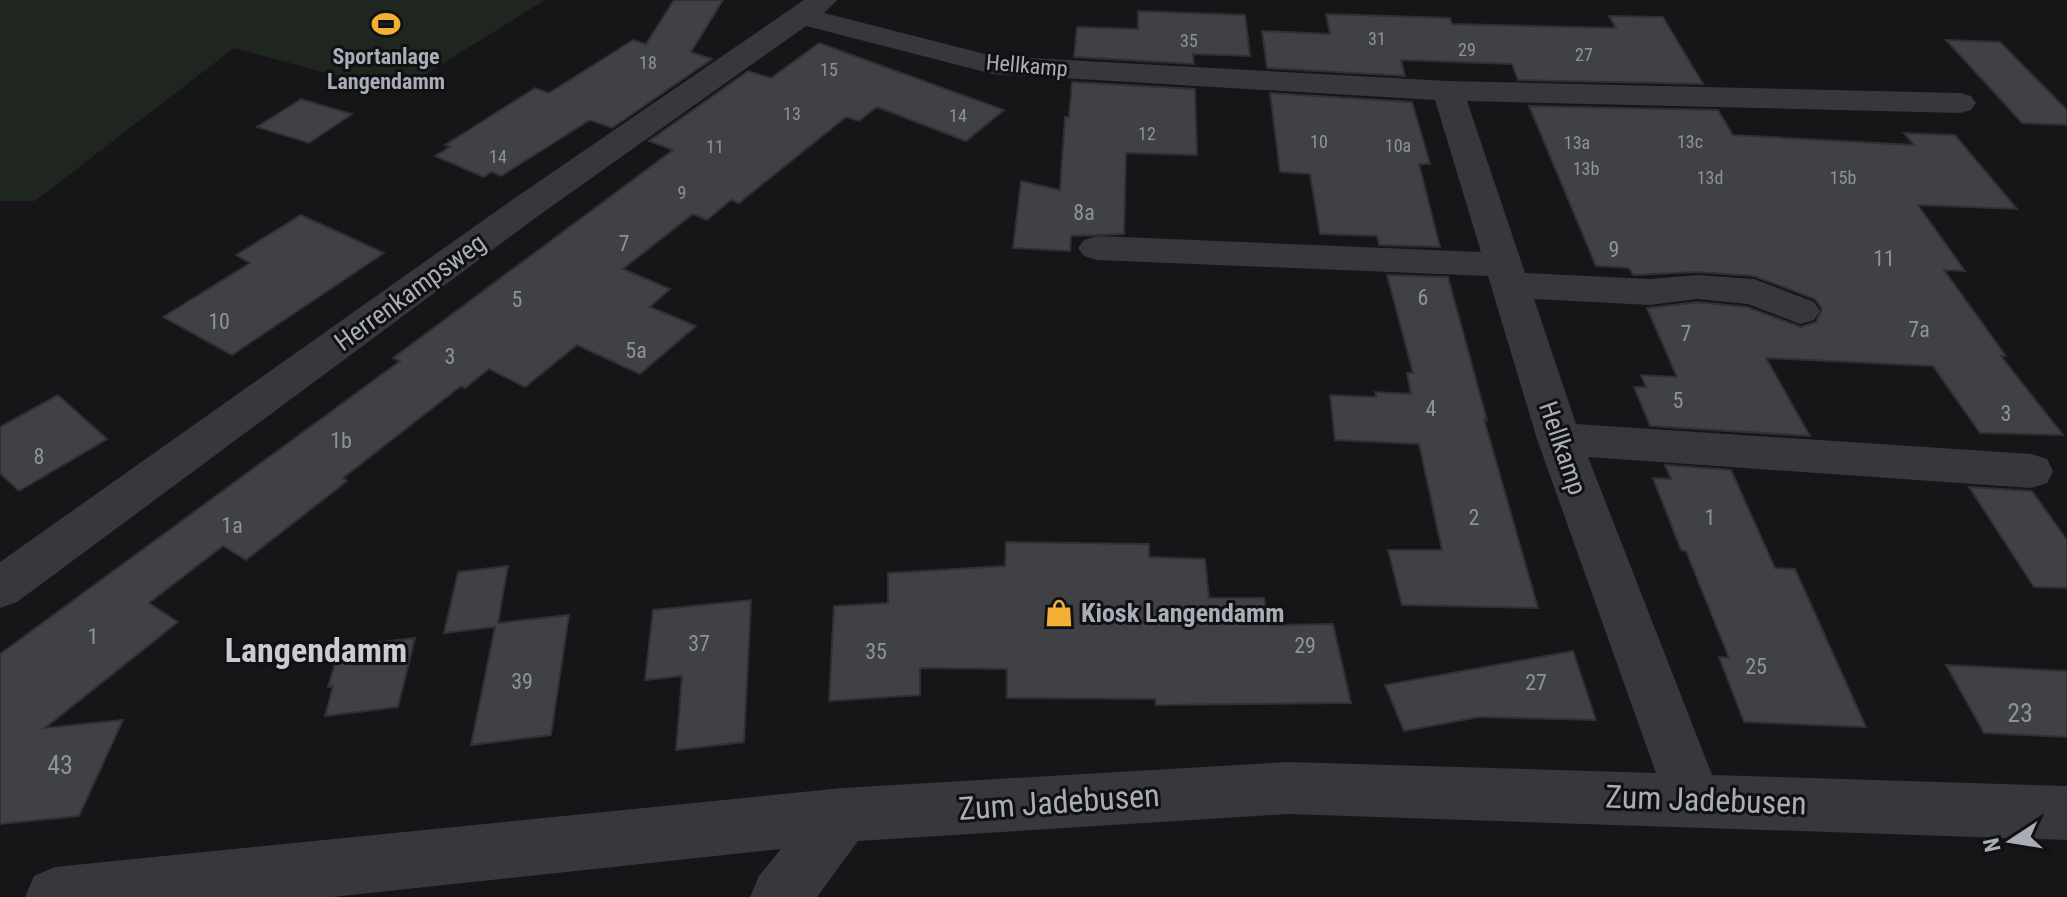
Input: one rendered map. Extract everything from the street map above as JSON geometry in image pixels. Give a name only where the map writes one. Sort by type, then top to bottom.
[{"type":"street","name":"Hellkamp","points":[[813,8],[993,65],[1448,91],[1960,103]]},
{"type":"street","name":"Herrenkampsweg","points":[[0,588],[525,208],[813,8]]},
{"type":"street","name":"Hellkamp","points":[[1448,91],[1559,439],[1693,799]]},
{"type":"street","points":[[1097,248],[1506,275],[1650,292],[1697,287],[1754,292],[1800,311]]},
{"type":"street","points":[[1559,439],[2031,471]]},
{"type":"street","name":"Zum Jadebusen","points":[[55,897],[843,815],[1288,788],[1693,799],[2065,820]]},
{"type":"street","points":[[780,897],[843,815]]},
{"type":"shaded area","points":[[0,0],[545,0],[397,92],[234,48],[35,201],[0,201]]},
{"type":"building","points":[[674,0],[723,0],[691,52],[712,59],[612,128],[590,120],[501,176],[491,172],[484,177],[435,156],[450,147],[445,145],[535,88],[549,93],[633,40],[646,44]]},
{"type":"building","points":[[1138,11],[1245,15],[1250,56],[1193,54],[1194,64],[1074,57],[1077,27],[1138,29]]},
{"type":"building","points":[[1326,14],[1450,18],[1452,24],[1616,28],[1609,16],[1663,17],[1703,84],[1518,80],[1512,64],[1401,60],[1405,76],[1267,68],[1262,31],[1330,34]]},
{"type":"building","points":[[1946,40],[2000,42],[2067,110],[2067,125],[2022,123]]},
{"type":"building","points":[[819,43],[1004,110],[966,141],[877,107],[859,121],[846,117],[739,203],[731,200],[707,220],[693,214],[623,269],[670,289],[650,307],[696,326],[640,374],[577,345],[525,387],[489,369],[465,388],[461,386],[343,478],[347,481],[246,560],[223,546],[149,603],[178,622],[45,728],[123,720],[79,816],[0,824],[0,654],[400,361],[393,358],[673,150],[649,141],[748,71],[771,78]]},
{"type":"building","points":[[1072,82],[1195,89],[1197,155],[1126,153],[1124,234],[1071,236],[1070,251],[1013,248],[1021,181],[1060,190],[1065,117],[1069,117]]},
{"type":"building","points":[[1270,93],[1412,102],[1430,164],[1419,164],[1440,247],[1379,245],[1377,236],[1320,234],[1310,174],[1280,172]]},
{"type":"building","points":[[301,99],[352,114],[309,143],[257,127]]},
{"type":"building","points":[[1529,106],[1718,110],[1733,135],[1914,145],[1904,133],[1955,135],[2017,209],[1918,205],[1965,271],[1944,270],[2006,356],[2001,356],[2063,435],[1980,433],[1933,366],[1766,358],[1810,436],[1650,426],[1634,387],[1646,387],[1641,375],[1677,377],[1647,308],[1697,302],[1747,307],[1801,327],[1816,322],[1822,309],[1815,299],[1754,276],[1697,272],[1633,275],[1629,268],[1596,266]]},
{"type":"building","points":[[301,215],[384,253],[232,355],[163,317],[250,263],[236,255]]},
{"type":"building","points":[[1387,275],[1448,277],[1487,420],[1484,419],[1538,608],[1402,605],[1388,550],[1442,550],[1419,444],[1335,440],[1330,395],[1376,397],[1375,392],[1411,394],[1407,373],[1413,373]]},
{"type":"building","points":[[58,395],[107,439],[19,491],[0,473],[0,427]]},
{"type":"building","points":[[1665,465],[1731,470],[1775,568],[1795,569],[1866,727],[1744,722],[1719,657],[1729,658],[1653,478],[1671,479]]},
{"type":"building","points":[[1969,487],[2032,491],[2067,540],[2067,588],[2034,587]]},
{"type":"building","points":[[1006,542],[1149,544],[1149,557],[1205,559],[1209,598],[1264,598],[1269,625],[1333,624],[1351,703],[1156,705],[1155,699],[1007,698],[1007,669],[920,668],[920,695],[829,701],[834,606],[888,603],[888,573],[1005,566]]},
{"type":"building","points":[[508,566],[498,623],[569,615],[551,735],[471,745],[495,627],[444,633],[458,572]]},
{"type":"building","points":[[751,600],[744,742],[676,750],[682,676],[645,680],[653,610]]},
{"type":"building","points":[[415,638],[398,707],[325,716],[333,686],[328,687],[340,647]]},
{"type":"building","points":[[1573,651],[1596,720],[1479,717],[1404,731],[1385,685]]},
{"type":"building","points":[[1946,665],[2067,671],[2067,737],[1984,733]]},
{"type":"place","name":"Sportanlage Langendamm","points":[[386,24]]},
{"type":"place","name":"Kiosk Langendamm","points":[[1059,613]]},
{"type":"district","name":"Langendamm","points":[[316,650]]}]
